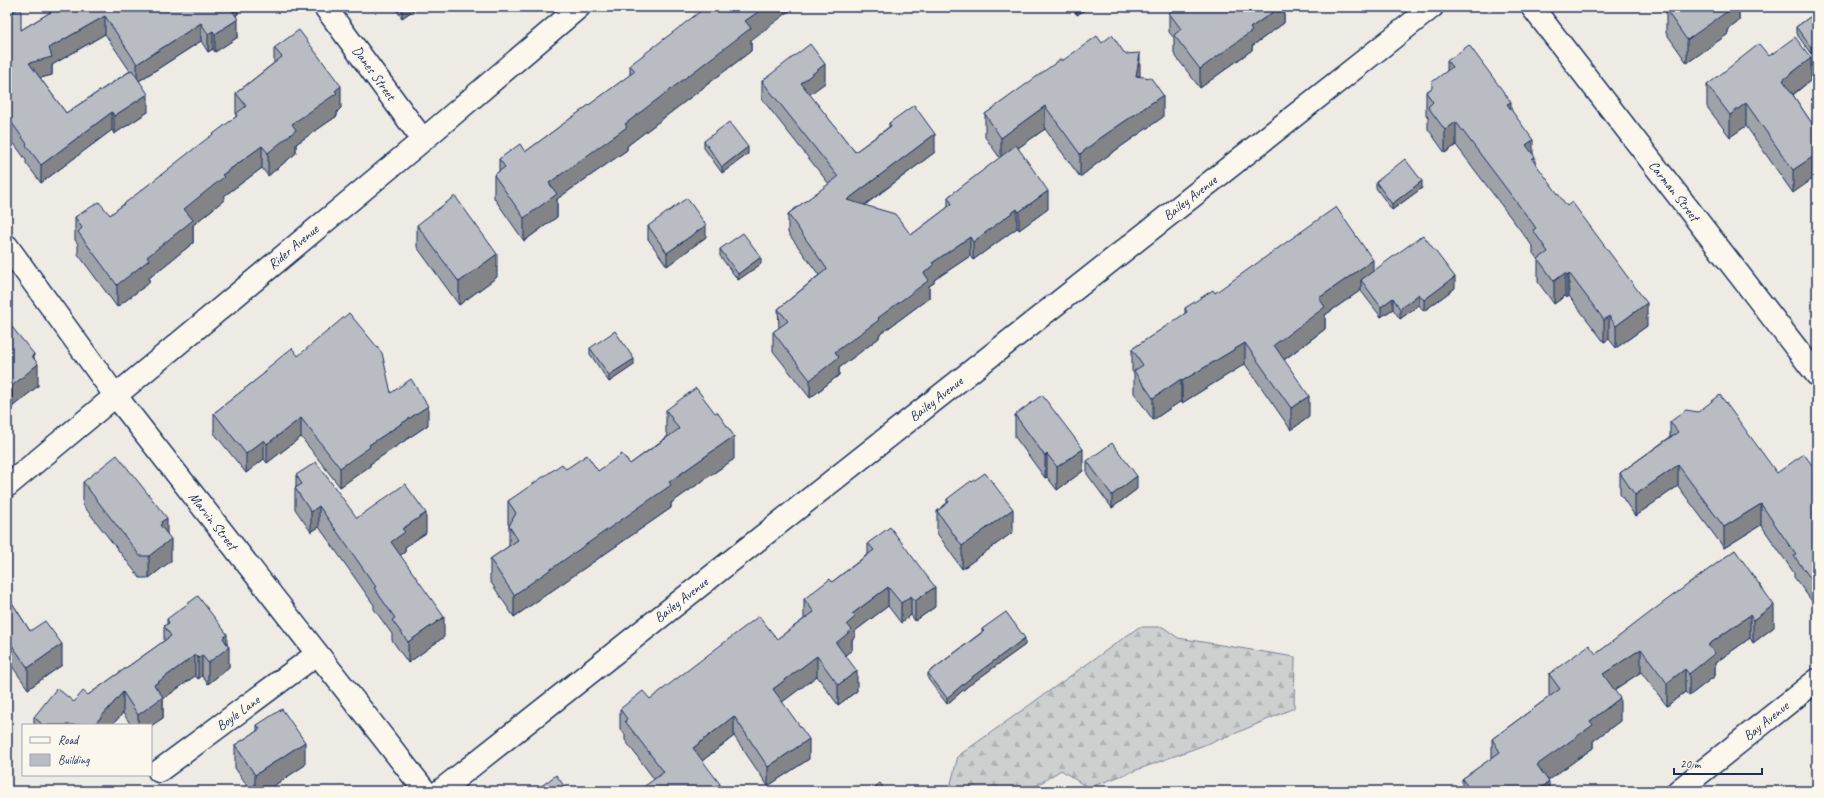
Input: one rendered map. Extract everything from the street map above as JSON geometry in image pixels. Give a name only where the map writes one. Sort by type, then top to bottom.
[{"type":"street","name":"Danes Street","points":[[325,7],[423,140]]},
{"type":"street","name":"Rider Avenue","points":[[7,486],[423,140],[578,7]]},
{"type":"street","name":"Bailey Avenue","points":[[440,791],[1432,7]]},
{"type":"street","name":"Carman Street","points":[[1532,7],[1817,376]]},
{"type":"street","name":"Marvin Street","points":[[7,246],[115,395],[425,791]]},
{"type":"street","name":"Boyle Lane","points":[[159,771],[317,654]]},
{"type":"street","name":"Bay Avenue","points":[[1678,791],[1817,680]]},
{"type":"green space","points":[[1139,627],[1163,627],[1178,638],[1295,657],[1294,708],[1234,734],[1088,788],[1061,770],[1028,791],[949,791],[958,756]]},
{"type":"building","points":[[21,7],[21,30],[59,7],[230,7],[238,19],[215,34],[213,31],[208,34],[201,23],[137,64],[105,16],[49,48],[52,57],[29,63],[66,113],[132,70],[148,94],[114,116],[112,112],[41,165],[7,116],[7,17]]},
{"type":"building","points":[[706,7],[765,7],[745,21],[751,28],[625,124],[627,127],[549,183],[557,194],[524,218],[494,175],[505,167],[499,159],[520,144],[525,152],[635,71],[630,65]]},
{"type":"building","points":[[1178,7],[1217,7],[1219,10],[1224,7],[1280,7],[1250,28],[1252,31],[1200,69],[1174,35],[1181,29],[1169,13]]},
{"type":"building","points":[[1670,7],[1727,7],[1726,8],[1728,11],[1687,40],[1666,10]]},
{"type":"building","points":[[1817,12],[1817,43],[1811,47],[1796,27]]},
{"type":"building","points":[[299,30],[341,86],[335,91],[337,93],[292,124],[296,130],[268,153],[262,146],[222,175],[224,177],[184,209],[193,220],[147,257],[149,260],[117,285],[78,232],[82,228],[75,217],[99,202],[110,215],[237,116],[236,114],[246,106],[236,93],[282,57],[274,48]]},
{"type":"building","points":[[1112,35],[1125,54],[1140,53],[1136,76],[1151,78],[1163,95],[1099,139],[1080,154],[1045,106],[1001,138],[985,114],[1061,59],[1062,61],[1097,36],[1102,43]]},
{"type":"building","points":[[1795,37],[1811,58],[1783,80],[1813,125],[1817,122],[1817,154],[1793,170],[1746,103],[1730,115],[1707,85],[1759,44],[1769,56]]},
{"type":"building","points":[[810,44],[825,64],[801,83],[855,152],[891,126],[889,123],[914,105],[935,134],[847,200],[895,214],[911,235],[952,204],[948,197],[1016,145],[1048,191],[1019,212],[1017,209],[973,242],[970,237],[932,263],[934,265],[924,273],[929,280],[878,318],[879,320],[835,352],[839,357],[810,380],[773,332],[788,321],[778,309],[827,269],[788,214],[838,177],[762,81]]},
{"type":"building","points":[[1469,45],[1511,102],[1507,104],[1533,140],[1526,145],[1535,157],[1532,159],[1567,206],[1572,202],[1647,303],[1616,326],[1609,316],[1604,320],[1569,273],[1567,275],[1565,273],[1554,281],[1538,259],[1548,252],[1533,230],[1536,228],[1456,122],[1445,130],[1428,107],[1433,102],[1426,92],[1432,88],[1432,82],[1452,67],[1447,61]]},
{"type":"building","points":[[729,122],[748,147],[722,167],[704,141]]},
{"type":"building","points":[[1405,159],[1422,181],[1392,204],[1376,182]]},
{"type":"building","points":[[455,196],[497,254],[459,282],[417,225]]},
{"type":"building","points":[[687,198],[706,225],[667,253],[648,226]]},
{"type":"building","points":[[1336,207],[1373,260],[1319,298],[1325,307],[1274,345],[1309,396],[1291,408],[1245,343],[1182,381],[1181,379],[1153,398],[1134,371],[1143,365],[1132,349],[1187,312],[1185,308],[1213,290],[1215,293]]},
{"type":"building","points":[[743,233],[761,257],[738,274],[720,249]]},
{"type":"building","points":[[1423,235],[1455,277],[1424,300],[1419,294],[1400,309],[1393,298],[1381,307],[1361,280]]},
{"type":"building","points":[[349,313],[382,353],[391,393],[411,379],[428,406],[369,445],[370,447],[340,468],[301,418],[267,444],[264,440],[246,454],[214,413],[266,372],[265,370],[292,348],[298,356]]},
{"type":"building","points":[[7,321],[34,354],[32,356],[38,364],[12,386],[7,380]]},
{"type":"building","points":[[615,331],[634,359],[609,375],[590,348]]},
{"type":"building","points":[[696,388],[715,413],[717,412],[734,436],[669,482],[671,485],[514,595],[490,559],[518,540],[509,526],[516,513],[508,501],[562,464],[566,469],[587,455],[598,471],[622,454],[630,464],[679,429],[666,410]]},
{"type":"building","points":[[1042,395],[1083,449],[1057,467],[1047,454],[1045,456],[1015,415]]},
{"type":"building","points":[[1720,395],[1777,473],[1804,454],[1817,472],[1817,587],[1794,556],[1796,555],[1761,504],[1724,527],[1678,465],[1635,495],[1620,473],[1678,432],[1670,422],[1686,410],[1698,412]]},
{"type":"building","points":[[1112,443],[1137,476],[1112,495],[1087,461]]},
{"type":"building","points":[[117,455],[167,518],[161,522],[162,524],[160,525],[171,539],[149,556],[140,556],[83,482]]},
{"type":"building","points":[[316,462],[357,518],[405,484],[426,513],[402,529],[405,532],[391,542],[444,617],[408,642],[392,620],[395,618],[374,588],[376,587],[319,506],[311,512],[295,488],[302,484],[296,475]]},
{"type":"building","points":[[985,473],[1013,509],[962,546],[937,511],[949,502],[947,499],[971,481],[972,482]]},
{"type":"building","points":[[890,527],[935,587],[915,601],[911,596],[901,603],[888,587],[852,614],[855,617],[847,624],[852,630],[836,643],[857,671],[838,685],[817,656],[773,689],[809,739],[768,767],[734,716],[693,748],[720,784],[711,791],[638,791],[664,772],[625,721],[627,719],[620,709],[643,691],[650,699],[759,616],[777,639],[814,612],[804,599],[830,579],[832,582],[874,550],[868,543]]},
{"type":"building","points":[[1735,550],[1774,605],[1753,620],[1750,615],[1708,645],[1715,653],[1689,674],[1685,669],[1667,683],[1641,649],[1603,674],[1620,698],[1590,721],[1593,725],[1537,765],[1549,782],[1537,791],[1468,791],[1467,789],[1469,788],[1462,779],[1500,752],[1492,739],[1560,689],[1549,674],[1589,645],[1596,654]]},
{"type":"building","points":[[7,595],[30,631],[45,621],[62,644],[28,668],[7,638]]},
{"type":"building","points":[[198,596],[227,634],[223,638],[229,647],[208,663],[202,655],[198,658],[195,655],[154,685],[163,697],[138,715],[123,692],[95,724],[42,724],[34,717],[57,688],[74,702],[83,691],[88,695],[171,636],[164,626],[169,623],[167,619]]},
{"type":"building","points":[[1006,612],[1025,638],[968,680],[947,698],[928,673],[984,631],[982,629]]},
{"type":"building","points":[[282,709],[305,742],[255,775],[235,745],[260,729],[257,725]]},
{"type":"building","points":[[556,775],[568,791],[535,791]]},
{"type":"building","points":[[880,783],[886,791],[870,791]]}]
